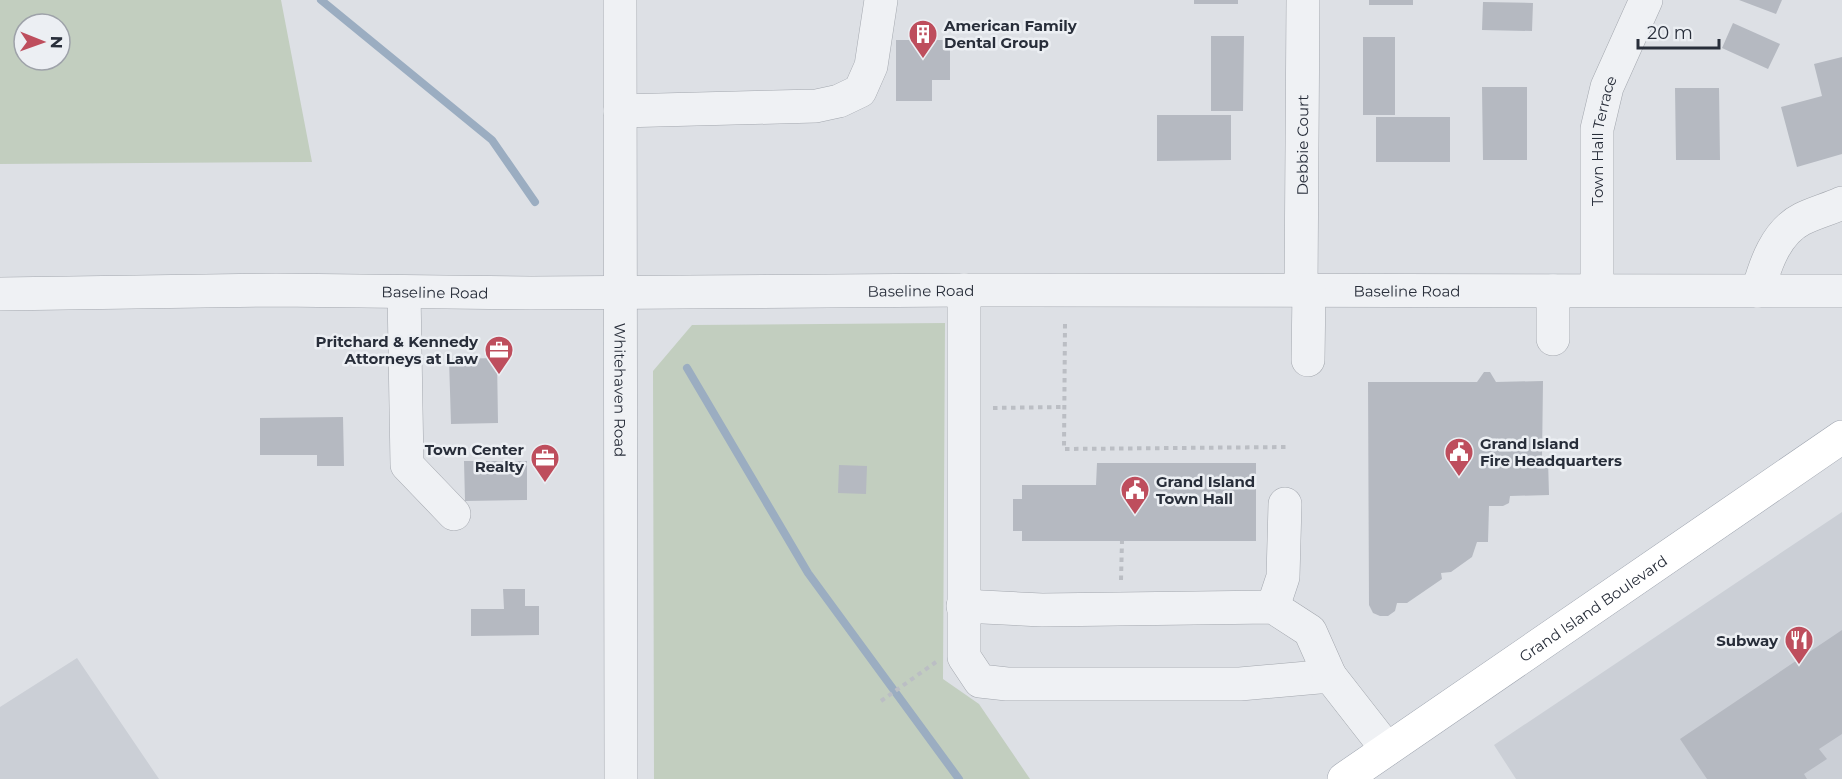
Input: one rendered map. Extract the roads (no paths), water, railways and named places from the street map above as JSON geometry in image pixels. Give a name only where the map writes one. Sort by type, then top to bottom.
[{"type":"main road","name":"Grand Island Boulevard","points":[[1344,779],[1842,437]]},
{"type":"street","name":"Whitehaven Road","points":[[620,0],[621,779]]},
{"type":"street","points":[[620,111],[816,106],[839,101],[861,91],[871,66],[880,0]]},
{"type":"street","name":"Debbie Court","points":[[1303,0],[1305,291],[1308,360]]},
{"type":"street","name":"Town Hall Terrace","points":[[1597,290],[1597,129],[1606,87],[1646,0]]},
{"type":"street","points":[[1758,291],[1765,264],[1778,242],[1800,220],[1842,203]]},
{"type":"street","points":[[964,290],[964,657],[980,681],[1007,684],[1240,684],[1330,676]]},
{"type":"street","name":"Baseline Road","points":[[0,294],[964,290],[1842,291]]},
{"type":"street","points":[[1553,291],[1553,339]]},
{"type":"street","points":[[404,292],[407,465],[454,514]]},
{"type":"street","points":[[1273,607],[1283,577],[1285,504]]},
{"type":"street","points":[[963,606],[1042,610],[1273,607],[1310,631],[1330,676],[1387,749]]},
{"type":"waterway","points":[[321,0],[492,140],[535,202]]},
{"type":"waterway","points":[[687,368],[808,573],[959,779]]},
{"type":"place","name":"American Family Dental Group","points":[[923,60]]},
{"type":"place","name":"Pritchard & Kennedy Attorneys at Law","points":[[499,376]]},
{"type":"place","name":"Grand Island Fire Headquarters","points":[[1459,478]]},
{"type":"place","name":"Town Center Realty","points":[[545,484]]},
{"type":"place","name":"Grand Island Town Hall","points":[[1135,516]]},
{"type":"place","name":"Subway","points":[[1799,666]]}]
